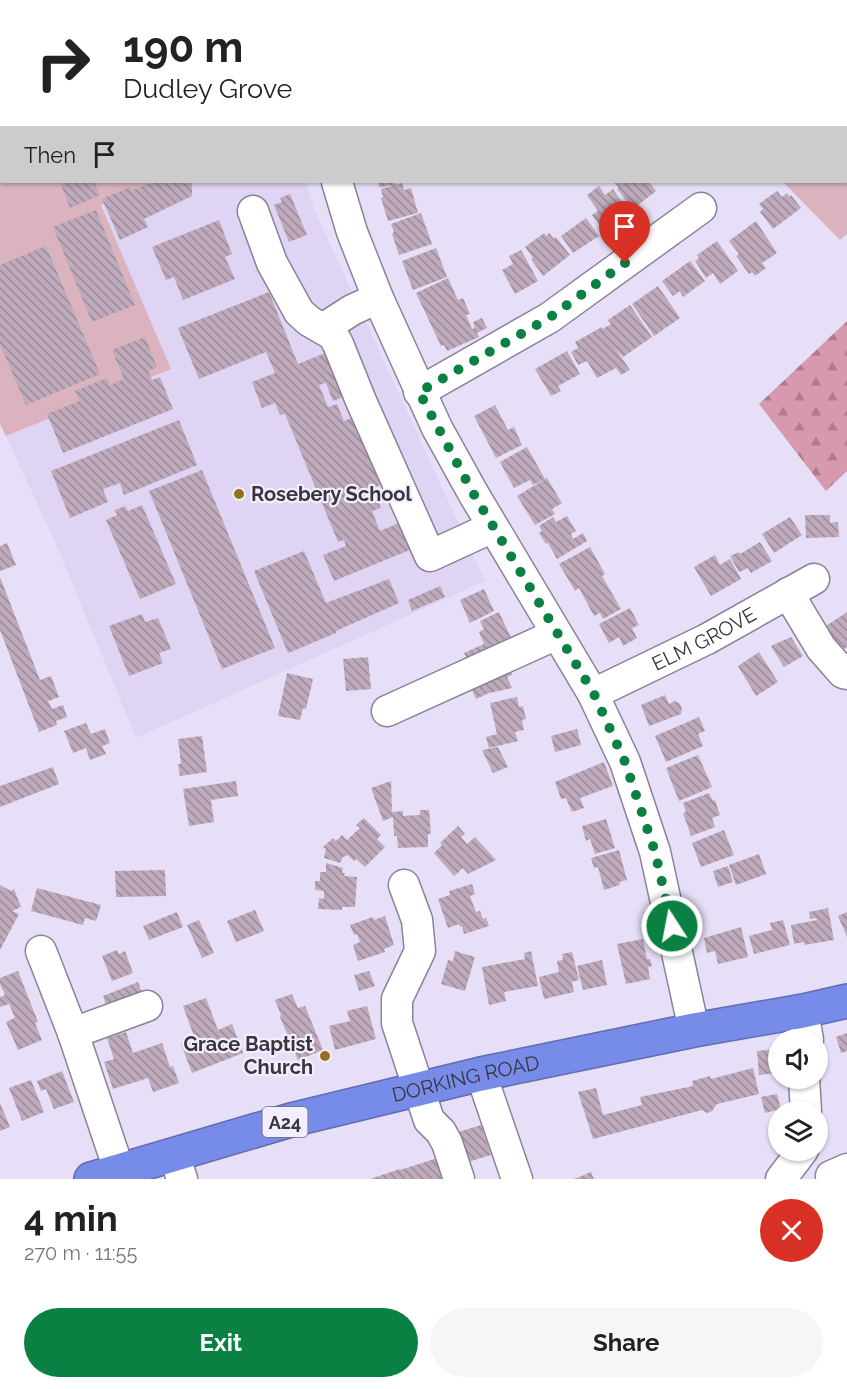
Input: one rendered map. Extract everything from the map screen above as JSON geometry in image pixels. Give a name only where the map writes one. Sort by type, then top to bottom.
[{"type":"highway","name":"DORKING ROAD","points":[[105,1175],[178,1166],[291,1120],[481,1074],[694,1030],[805,1025],[847,1001]]},
{"type":"street","points":[[337,183],[352,232],[419,392],[462,474],[594,694],[625,762],[655,852],[694,1030]]},
{"type":"street","points":[[419,392],[549,318],[701,208]]},
{"type":"street","points":[[253,211],[272,263],[299,312],[309,321],[333,335],[338,344],[430,556],[494,527]]},
{"type":"street","points":[[324,328],[352,309],[378,298]]},
{"type":"street","name":"ELM GROVE","points":[[594,694],[707,639],[801,586],[821,648],[843,673],[847,674]]},
{"type":"street","points":[[387,711],[557,634]]},
{"type":"street","points":[[404,885],[417,920],[420,951],[397,999],[397,1023],[429,1120],[441,1132],[447,1143],[459,1179]]},
{"type":"street","points":[[41,951],[73,1033],[105,1175]]},
{"type":"street","points":[[73,1033],[147,1006]]},
{"type":"street","points":[[481,1074],[517,1179]]},
{"type":"street","points":[[781,1179],[795,1161]]},
{"type":"shaded area","points":[[0,183],[150,183],[101,205],[171,369],[6,436],[0,424]]},
{"type":"shaded area","name":"Rosebery School","points":[[150,183],[306,183],[314,209],[485,581],[136,738],[59,551],[6,436],[171,369],[101,205]]},
{"type":"shaded area","points":[[784,183],[847,183],[847,234],[840,240]]},
{"type":"green space","points":[[847,321],[847,471],[826,491],[759,404]]},
{"type":"building","points":[[60,183],[94,183],[100,195],[70,208]]},
{"type":"building","points":[[150,183],[192,183],[192,196],[144,219],[148,227],[120,240],[102,199],[130,187],[131,191]]},
{"type":"building","points":[[378,183],[395,183],[396,185],[379,187]]},
{"type":"building","points":[[402,183],[404,190],[411,188],[418,213],[388,221],[381,198],[383,197],[381,189]]},
{"type":"building","points":[[615,183],[650,183],[656,191],[633,209],[617,189],[619,188]]},
{"type":"building","points":[[599,186],[605,195],[613,189],[627,210],[620,215],[622,218],[604,231],[592,215],[598,211],[587,195]]},
{"type":"building","points":[[777,191],[782,197],[787,193],[789,197],[791,195],[801,208],[773,229],[760,212],[763,209],[759,204]]},
{"type":"building","points":[[290,194],[307,235],[289,242],[274,205],[282,202],[280,198]]},
{"type":"building","points":[[96,210],[135,305],[92,322],[53,227]]},
{"type":"building","points":[[421,213],[432,244],[399,255],[391,224]]},
{"type":"building","points":[[586,218],[599,236],[573,253],[561,236]]},
{"type":"building","points":[[219,220],[232,254],[225,257],[235,279],[183,300],[174,277],[166,280],[152,247]]},
{"type":"building","points":[[756,221],[777,253],[762,263],[766,268],[755,276],[752,272],[749,274],[736,256],[739,254],[729,241]]},
{"type":"building","points":[[544,233],[546,236],[549,233],[554,239],[556,237],[570,255],[543,276],[525,247]]},
{"type":"building","points":[[717,241],[738,271],[720,284],[713,273],[706,278],[695,261],[699,258],[697,255]]},
{"type":"building","points":[[46,246],[100,374],[26,405],[0,344],[0,265]]},
{"type":"building","points":[[436,248],[447,277],[413,290],[402,261]]},
{"type":"building","points":[[521,250],[538,281],[515,294],[502,270],[513,264],[509,256]]},
{"type":"building","points":[[690,261],[705,281],[683,297],[680,291],[673,296],[662,281]]},
{"type":"building","points":[[448,278],[458,300],[463,298],[470,314],[466,315],[472,329],[475,328],[473,322],[482,318],[487,328],[477,333],[479,337],[447,351],[444,345],[441,346],[416,293]]},
{"type":"building","points":[[658,286],[680,318],[654,336],[632,304]]},
{"type":"building","points":[[269,292],[298,364],[335,349],[353,393],[333,401],[326,383],[319,385],[328,407],[337,404],[344,421],[359,415],[387,482],[373,488],[381,508],[372,511],[380,531],[406,520],[417,547],[334,581],[323,555],[346,546],[344,540],[338,542],[285,414],[280,415],[275,403],[262,408],[252,382],[275,373],[266,352],[199,379],[178,328]]},
{"type":"building","points":[[630,305],[652,337],[623,357],[615,348],[630,370],[621,375],[616,368],[597,378],[587,361],[578,365],[571,352],[578,348],[575,342],[611,324],[608,320]]},
{"type":"building","points":[[145,337],[157,367],[148,371],[152,380],[160,377],[173,409],[63,453],[47,414],[79,401],[75,391],[107,378],[110,385],[124,379],[112,350]]},
{"type":"building","points":[[567,351],[580,374],[558,386],[561,391],[551,396],[535,369]]},
{"type":"building","points":[[495,405],[508,430],[514,427],[522,445],[496,458],[474,416]]},
{"type":"building","points":[[179,420],[197,465],[124,495],[120,483],[103,489],[108,502],[70,518],[51,471]]},
{"type":"building","points":[[527,447],[545,479],[533,485],[530,480],[514,488],[500,462]]},
{"type":"building","points":[[202,470],[275,648],[222,669],[149,491]]},
{"type":"building","points":[[547,478],[562,503],[552,509],[555,514],[535,525],[517,496]]},
{"type":"building","points":[[142,505],[176,584],[140,599],[106,520],[117,515],[115,510],[125,506],[128,511]]},
{"type":"building","points":[[805,515],[830,515],[830,523],[838,522],[839,537],[806,538]]},
{"type":"building","points":[[567,516],[576,531],[571,534],[573,539],[583,533],[587,541],[557,559],[539,533],[542,531],[539,526],[553,517],[556,522]]},
{"type":"building","points":[[790,517],[802,535],[774,553],[762,534]]},
{"type":"building","points":[[760,542],[772,561],[751,573],[748,568],[739,572],[730,556],[739,552],[740,554]]},
{"type":"building","points":[[7,543],[16,565],[0,571],[0,546]]},
{"type":"building","points":[[590,547],[605,574],[602,576],[621,609],[603,619],[600,613],[594,616],[579,588],[575,591],[559,564]]},
{"type":"building","points":[[304,551],[326,603],[389,579],[399,603],[288,653],[254,571]]},
{"type":"building","points":[[715,555],[720,565],[730,559],[741,579],[711,596],[694,567]]},
{"type":"building","points":[[0,577],[40,680],[51,676],[59,697],[48,701],[52,709],[63,705],[67,717],[56,721],[57,725],[39,732],[0,630]]},
{"type":"building","points":[[440,586],[445,597],[412,611],[408,600]]},
{"type":"building","points":[[484,589],[494,611],[470,623],[460,600]]},
{"type":"building","points":[[630,608],[639,625],[632,628],[637,638],[623,646],[619,637],[609,643],[599,624]]},
{"type":"building","points":[[499,612],[514,644],[470,665],[464,653],[484,644],[479,632],[484,629],[480,621]]},
{"type":"building","points":[[847,612],[847,647],[840,652],[823,628]]},
{"type":"building","points":[[142,614],[145,622],[158,618],[171,649],[159,653],[163,663],[129,676],[109,626]]},
{"type":"building","points":[[791,637],[803,656],[784,667],[771,646]]},
{"type":"building","points":[[759,652],[778,682],[756,696],[738,666]]},
{"type":"building","points":[[368,657],[371,689],[346,691],[343,659]]},
{"type":"building","points":[[506,661],[512,675],[507,677],[512,688],[489,693],[476,699],[467,679]]},
{"type":"building","points":[[287,673],[313,679],[306,709],[303,708],[300,720],[278,716]]},
{"type":"building","points":[[665,695],[669,704],[675,701],[679,703],[682,708],[681,714],[649,726],[641,705]]},
{"type":"building","points":[[517,697],[519,707],[523,706],[526,719],[522,720],[524,730],[515,732],[518,741],[489,748],[486,737],[497,734],[490,703]]},
{"type":"building","points":[[699,717],[705,731],[698,734],[703,746],[666,762],[655,736]]},
{"type":"building","points":[[86,723],[91,734],[105,729],[110,743],[102,746],[106,754],[90,760],[86,748],[73,753],[64,731]]},
{"type":"building","points":[[577,729],[581,745],[555,752],[551,736]]},
{"type":"building","points":[[202,736],[207,772],[180,776],[178,739]]},
{"type":"building","points":[[498,747],[508,767],[493,773],[482,750]]},
{"type":"building","points":[[698,755],[712,787],[679,801],[666,768]]},
{"type":"building","points":[[604,762],[613,786],[580,798],[584,808],[572,812],[566,798],[561,799],[555,782]]},
{"type":"building","points":[[53,767],[59,784],[0,807],[0,786]]},
{"type":"building","points":[[236,781],[238,796],[211,800],[214,822],[189,826],[183,789]]},
{"type":"building","points":[[391,781],[392,812],[403,811],[403,816],[420,815],[420,810],[429,810],[431,834],[428,834],[428,847],[398,848],[397,836],[394,836],[393,817],[383,821],[371,788]]},
{"type":"building","points":[[709,793],[713,801],[715,800],[720,815],[712,818],[715,827],[691,836],[683,813],[686,812],[683,803]]},
{"type":"building","points":[[364,818],[381,835],[377,839],[385,847],[365,867],[348,855],[343,857],[340,863],[324,858],[326,849],[323,847],[333,838],[336,841],[342,835],[347,840],[360,828],[356,825]]},
{"type":"building","points":[[606,819],[615,848],[595,854],[590,839],[586,841],[582,826]]},
{"type":"building","points":[[458,826],[465,834],[461,837],[467,844],[475,837],[496,860],[468,874],[463,868],[454,876],[434,853],[442,845],[440,843]]},
{"type":"building","points":[[724,830],[734,855],[701,867],[692,843]]},
{"type":"building","points":[[619,850],[627,880],[604,890],[598,867],[594,868],[591,858]]},
{"type":"building","points":[[759,854],[766,874],[736,885],[729,865]]},
{"type":"building","points":[[326,863],[343,868],[344,876],[357,877],[355,907],[342,907],[342,910],[318,909],[319,898],[324,899],[324,891],[315,890],[315,881],[320,881],[320,872],[326,872]]},
{"type":"building","points":[[728,866],[733,882],[718,887],[713,871]]},
{"type":"building","points":[[165,870],[166,896],[116,897],[115,871]]},
{"type":"building","points":[[472,884],[475,894],[470,896],[476,912],[480,911],[489,926],[464,934],[459,924],[448,928],[438,899],[450,895],[449,891]]},
{"type":"building","points":[[0,885],[11,891],[14,889],[21,907],[12,911],[19,914],[0,950]]},
{"type":"building","points":[[37,888],[101,905],[96,921],[85,918],[83,925],[31,911]]},
{"type":"building","points":[[828,908],[834,940],[804,945],[804,942],[794,944],[791,925],[817,920],[816,918],[810,919],[809,912]]},
{"type":"building","points":[[255,910],[264,931],[236,942],[227,921]]},
{"type":"building","points":[[177,912],[183,927],[149,940],[143,926]]},
{"type":"building","points":[[847,912],[847,937],[838,916]]},
{"type":"building","points":[[385,916],[394,945],[384,949],[385,952],[358,961],[353,945],[360,942],[350,925],[373,917],[374,920]]},
{"type":"building","points":[[199,920],[214,953],[202,958],[187,925]]},
{"type":"building","points":[[783,920],[790,945],[754,954],[749,936],[772,930],[770,923]]},
{"type":"building","points":[[741,927],[748,957],[718,964],[715,951],[707,953],[704,938]]},
{"type":"building","points":[[643,939],[647,959],[650,959],[652,966],[648,967],[650,979],[626,984],[617,944]]},
{"type":"building","points":[[117,950],[119,954],[125,951],[133,973],[112,981],[102,956]]},
{"type":"building","points":[[455,951],[475,957],[465,991],[441,984],[448,960],[453,961]]},
{"type":"building","points":[[531,951],[538,986],[504,992],[506,1001],[489,1005],[482,967],[525,959],[524,953]]},
{"type":"building","points":[[572,952],[579,980],[572,982],[574,992],[544,999],[539,977],[559,972],[557,961],[563,960],[562,954]]},
{"type":"building","points":[[602,960],[607,985],[583,990],[577,966]]},
{"type":"building","points":[[18,971],[38,1022],[35,1023],[42,1040],[18,1050],[6,1022],[15,1018],[9,1004],[0,1007],[0,997],[5,995],[0,978]]},
{"type":"building","points":[[369,971],[375,986],[359,991],[354,975]]},
{"type":"building","points":[[138,982],[144,998],[108,1011],[103,996]]},
{"type":"building","points":[[292,994],[298,1008],[305,1006],[323,1050],[298,1060],[275,1000]]},
{"type":"building","points":[[206,998],[218,1030],[232,1024],[243,1053],[192,1073],[181,1044],[195,1039],[183,1006]]},
{"type":"building","points":[[367,1006],[376,1039],[335,1050],[329,1026],[350,1021],[347,1011]]},
{"type":"building","points":[[126,1032],[133,1053],[162,1043],[170,1067],[173,1066],[179,1083],[153,1092],[148,1078],[113,1089],[104,1062],[114,1059],[107,1038]]},
{"type":"building","points":[[847,1033],[847,1051],[841,1053],[836,1037]]},
{"type":"building","points":[[768,1050],[768,1074],[759,1075],[757,1051]]},
{"type":"building","points":[[753,1068],[759,1094],[717,1104],[712,1111],[707,1113],[702,1110],[593,1139],[578,1092],[596,1088],[603,1115],[642,1105],[640,1097],[693,1086],[692,1081],[710,1076],[711,1079]]},
{"type":"building","points":[[62,1071],[74,1102],[54,1109],[46,1089],[41,1091],[37,1081]]},
{"type":"building","points":[[31,1080],[44,1112],[22,1121],[9,1088]]},
{"type":"building","points":[[777,1094],[779,1101],[768,1101],[768,1112],[765,1113],[761,1097]]},
{"type":"building","points":[[0,1103],[10,1127],[0,1131]]},
{"type":"building","points":[[481,1125],[491,1155],[461,1164],[452,1134]]},
{"type":"building","points":[[444,1156],[451,1179],[370,1179],[400,1169]]},
{"type":"building","points":[[591,1172],[594,1179],[574,1179]]},
{"type":"place","name":"Rosebery School","points":[[239,494]]},
{"type":"place","name":"Grace Baptist Church","points":[[325,1056]]},
{"type":"route","points":[[625,263],[549,318],[419,392],[473,493],[594,694],[625,762],[655,852],[672,926]]}]
